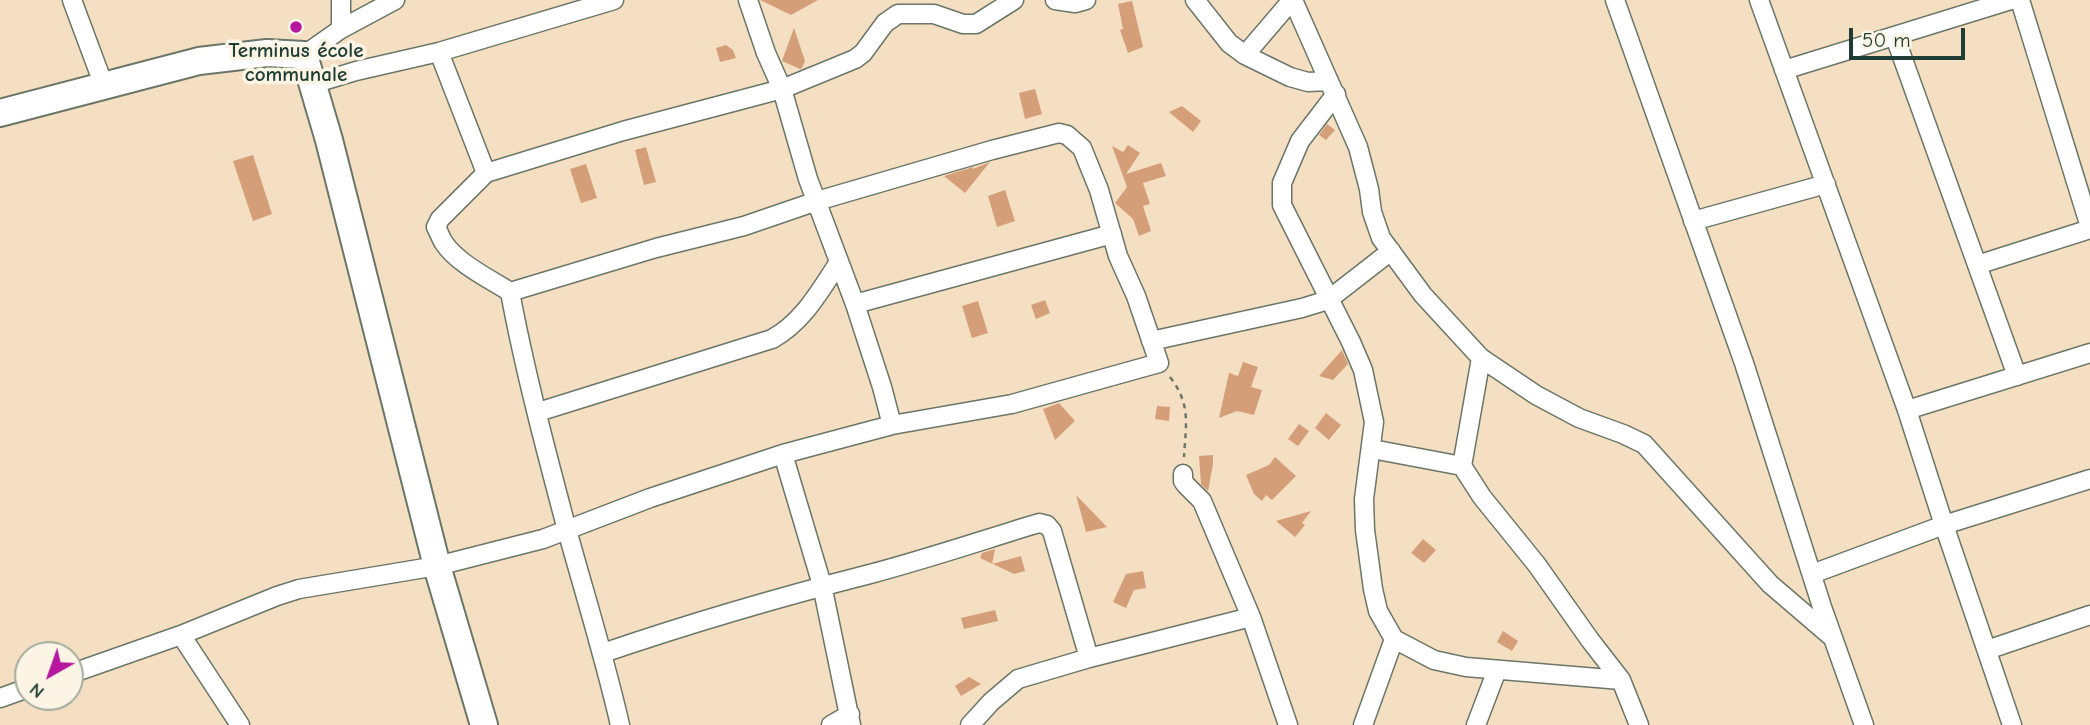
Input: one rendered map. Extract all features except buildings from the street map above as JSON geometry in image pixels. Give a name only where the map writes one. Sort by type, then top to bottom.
[{"type":"street","points":[[72,0],[104,86]]},
{"type":"street","points":[[341,0],[341,29]]},
{"type":"street","points":[[0,113],[209,60],[267,53],[304,55],[341,29],[395,0]]},
{"type":"street","points":[[313,84],[439,52],[614,0]]},
{"type":"street","points":[[748,0],[782,89],[795,141],[855,304],[892,425]]},
{"type":"street","points":[[620,725],[537,412],[510,292],[453,254],[444,244],[436,227],[440,219],[486,173],[623,131],[782,89],[855,59],[863,53],[884,23],[898,14],[934,14],[963,24],[976,24],[1014,0]]},
{"type":"street","points":[[1055,0],[1075,3],[1086,0]]},
{"type":"street","points":[[1195,0],[1229,43],[1245,55],[1290,77],[1333,88]]},
{"type":"street","points":[[1245,55],[1293,0],[1358,148],[1372,212],[1381,238],[1423,295],[1481,358],[1536,395],[1579,418],[1644,444],[1770,584],[1833,638]]},
{"type":"street","points":[[1615,0],[1744,363],[1864,725]]},
{"type":"street","points":[[1759,0],[1907,410],[2012,725]]},
{"type":"street","points":[[1784,70],[2011,0]]},
{"type":"street","points":[[1977,265],[2090,228],[2020,0]]},
{"type":"street","points":[[1895,37],[2017,376]]},
{"type":"street","points":[[439,52],[486,173]]},
{"type":"street","points":[[304,55],[438,566],[484,725]]},
{"type":"street","points":[[1333,88],[1300,141],[1282,183],[1282,205],[1363,370],[1374,422],[1364,499],[1365,530],[1378,611],[1395,639],[1434,660],[1466,667],[1621,680]]},
{"type":"street","points":[[84,669],[299,589],[438,566],[543,539],[650,498],[783,454],[892,425],[1012,404],[1159,363],[1136,296],[1118,256],[1099,191],[1082,148],[1075,140],[1059,133],[992,150],[817,201],[744,226],[656,248],[510,292]]},
{"type":"street","points":[[1693,221],[1826,184]]},
{"type":"street","points":[[855,304],[1112,234]]},
{"type":"street","points":[[1152,341],[1328,300],[1391,251]]},
{"type":"street","points":[[537,412],[772,339],[786,332],[799,320],[839,262]]},
{"type":"street","points":[[1907,410],[2090,353]]},
{"type":"street","points":[[1481,358],[1462,466],[1482,497],[1537,565],[1621,680],[1639,725]]},
{"type":"street","points":[[1372,449],[1462,466]]},
{"type":"street","points":[[783,454],[822,585],[851,720],[831,725]]},
{"type":"street","points":[[1183,474],[1183,481],[1202,501],[1251,617],[1288,725]]},
{"type":"street","points":[[1812,574],[1944,525],[2090,480]]},
{"type":"street","points":[[603,653],[822,585],[883,570],[1039,523],[1047,525],[1052,531],[1089,658]]},
{"type":"street","points":[[1987,650],[2090,615]]},
{"type":"street","points":[[970,725],[990,702],[1018,680],[1089,658],[1251,617]]},
{"type":"street","points":[[181,635],[240,725]]},
{"type":"street","points":[[1363,725],[1395,639]]},
{"type":"street","points":[[1476,725],[1497,670]]},
{"type":"path","points":[[1159,363],[1180,390],[1187,415],[1183,474]]},
{"type":"place","name":"Terminus école communale","points":[[296,27]]}]
